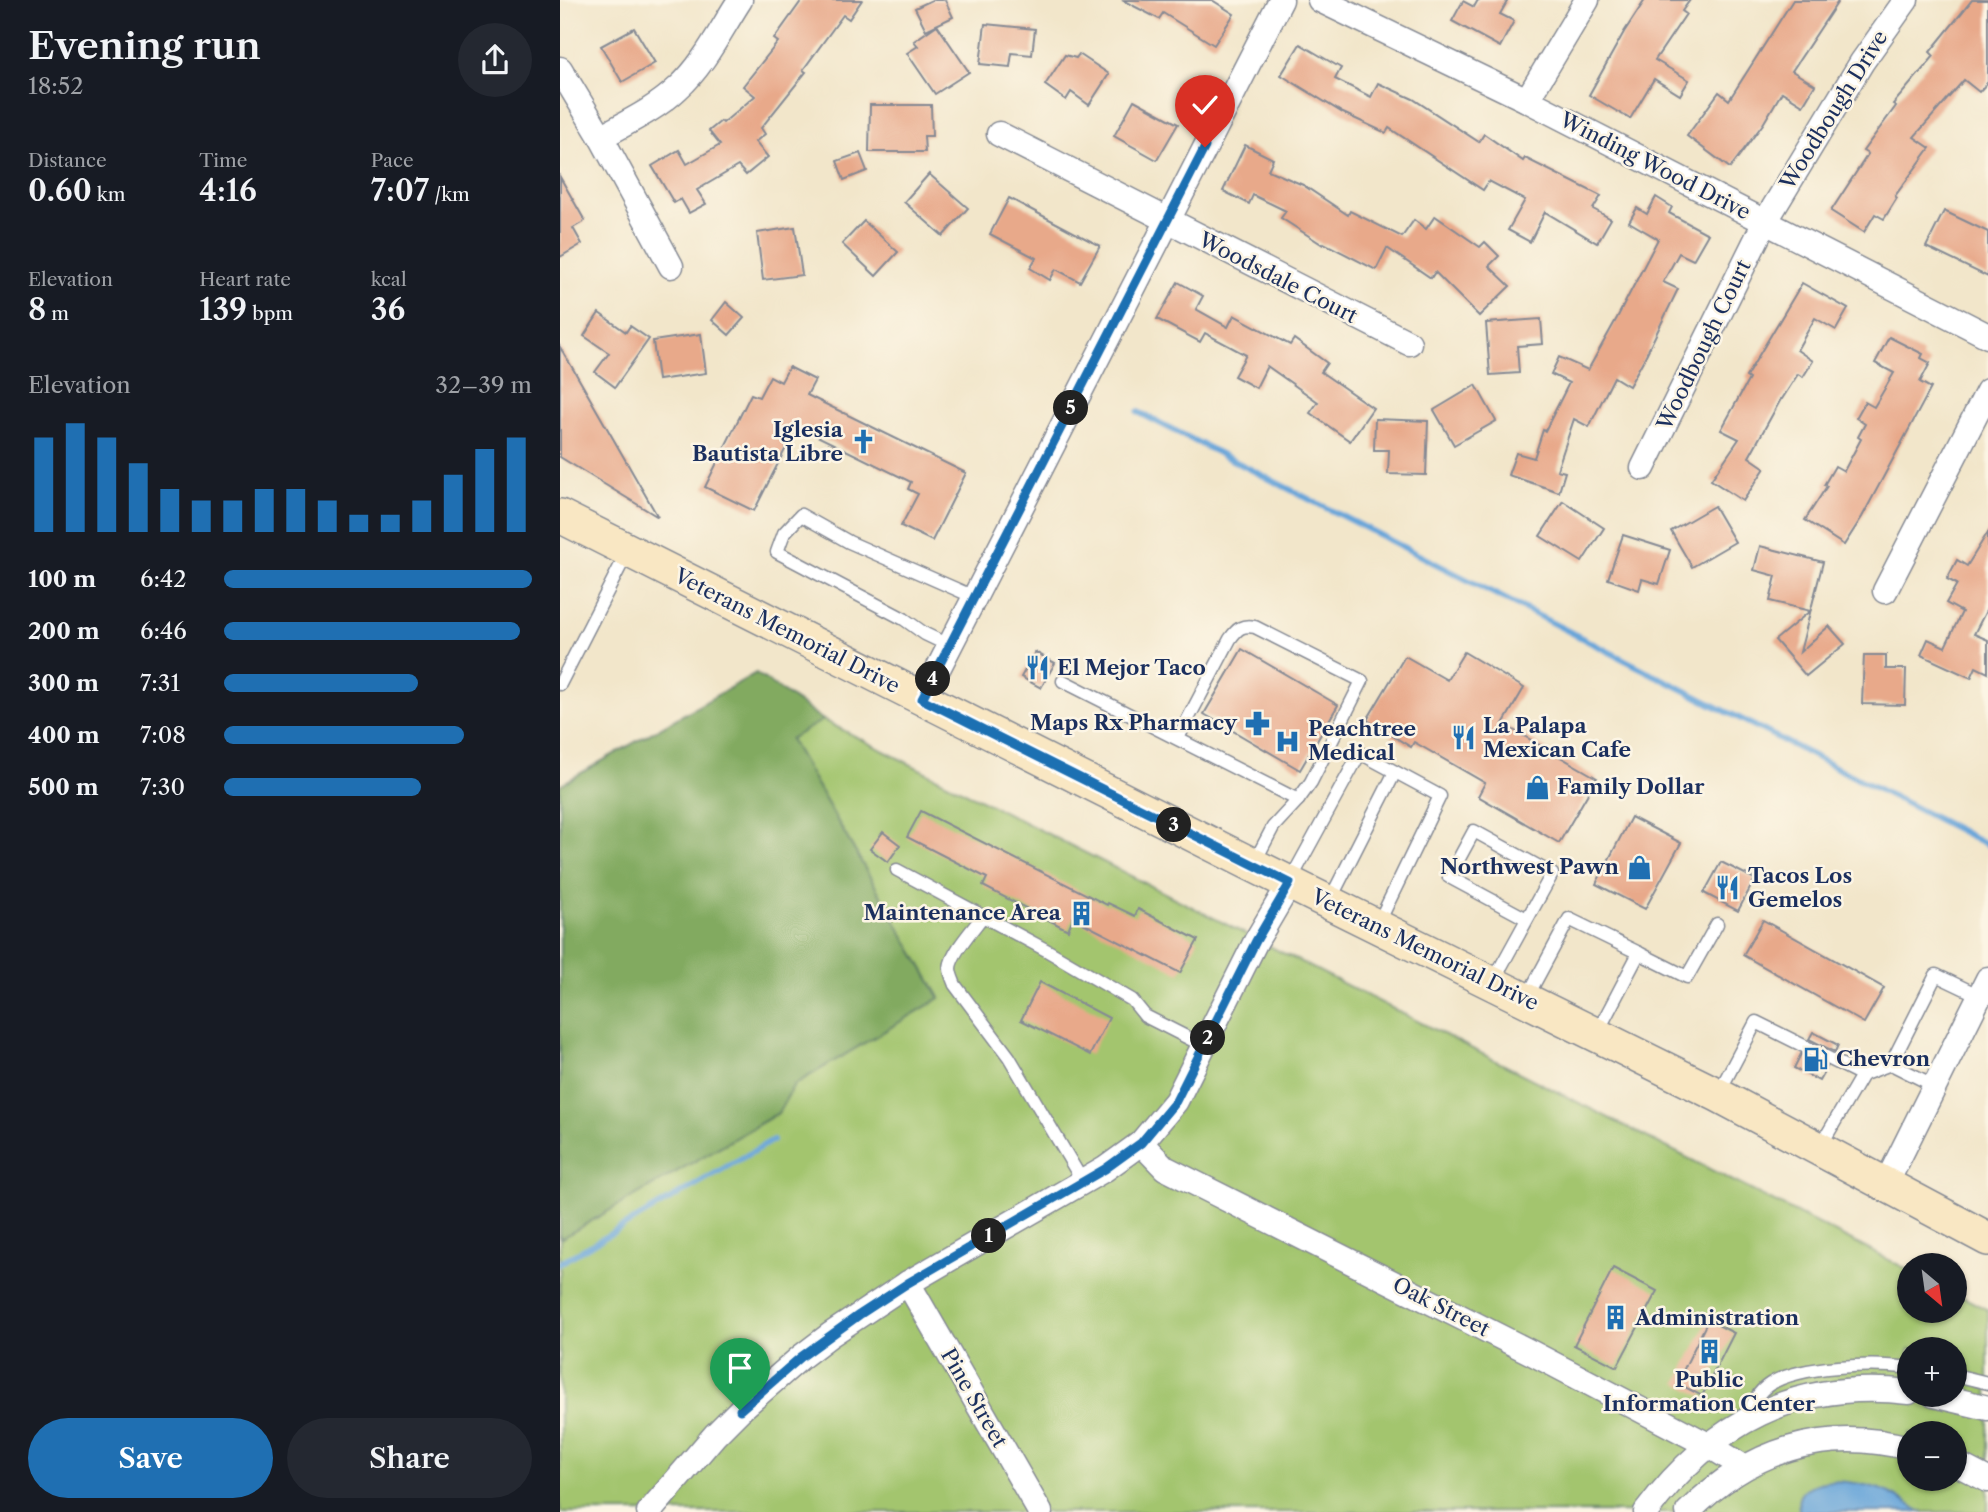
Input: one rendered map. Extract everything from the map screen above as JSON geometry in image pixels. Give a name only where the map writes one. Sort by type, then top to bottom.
[{"type":"main road","name":"Veterans Memorial Drive","points":[[560,516],[1253,865],[1718,1095],[1988,1238]]},
{"type":"street","points":[[601,137],[656,107],[680,87],[702,59],[740,0]]},
{"type":"street","points":[[922,699],[1281,0]]},
{"type":"street","name":"Winding Wood Drive","points":[[1320,0],[1527,100],[1988,336]]},
{"type":"street","points":[[1527,100],[1587,0]]},
{"type":"street","name":"Woodbough Drive","points":[[1765,222],[1861,62],[1906,0]]},
{"type":"street","points":[[560,69],[601,137],[671,266]]},
{"type":"street","name":"Woodsdale Court","points":[[999,134],[1409,344]]},
{"type":"street","name":"Woodbough Court","points":[[1643,468],[1765,222]]},
{"type":"street","points":[[1885,591],[1988,391]]},
{"type":"street","points":[[649,1512],[715,1435],[773,1381],[830,1335],[908,1283],[1083,1182],[1141,1143],[1176,1101],[1256,941],[1290,883]]},
{"type":"street","points":[[1886,1184],[1984,988]]},
{"type":"street","name":"Oak Street","points":[[1141,1143],[1165,1168],[1532,1353],[1708,1445],[1744,1467]]},
{"type":"street","name":"Pine Street","points":[[908,1283],[1040,1512]]},
{"type":"street","points":[[1646,1512],[1674,1476],[1708,1445],[1746,1420],[1784,1404],[1828,1392],[1852,1389],[1897,1391]]},
{"type":"street","points":[[1967,1403],[1988,1408]]},
{"type":"street","points":[[1688,1512],[1723,1480],[1778,1452],[1826,1440],[1865,1440],[1897,1446]]},
{"type":"street","points":[[1967,1469],[1988,1480]]},
{"type":"lane","points":[[950,646],[777,552],[784,533],[801,515],[849,542],[974,597]]},
{"type":"lane","points":[[560,684],[628,551]]},
{"type":"lane","points":[[1178,738],[1230,639],[1242,626],[1255,627],[1362,681],[1311,782],[1273,827],[1253,865]]},
{"type":"lane","points":[[1063,681],[1298,800]]},
{"type":"lane","points":[[1290,883],[1360,753],[1440,796],[1377,926]]},
{"type":"lane","points":[[1329,902],[1395,772]]},
{"type":"lane","points":[[1492,983],[1552,874],[1474,831],[1449,877],[1527,919]]},
{"type":"lane","points":[[897,870],[1132,1000],[1145,1016],[1204,1046]]},
{"type":"lane","points":[[984,916],[954,956],[950,968],[951,977],[1009,1057],[1083,1182]]},
{"type":"lane","points":[[1525,1000],[1569,919],[1687,977],[1717,924]]},
{"type":"lane","points":[[1596,1035],[1639,953]]},
{"type":"lane","points":[[1819,1148],[1863,1074],[1891,1064],[1936,975],[1984,988]]},
{"type":"lane","points":[[1718,1095],[1756,1022],[1863,1074]]},
{"type":"lane","points":[[1891,1064],[1935,1086]]},
{"type":"lane","points":[[1746,1420],[1759,1394],[1778,1381],[1829,1368],[1897,1367]]},
{"type":"lane","points":[[1967,1378],[1988,1383]]},
{"type":"green space","points":[[756,673],[823,720],[790,739],[940,998],[794,1085],[778,1113],[560,1239],[560,785]]},
{"type":"green space","points":[[823,720],[1897,1264],[1897,1323],[1967,1323],[1967,1299],[1988,1310],[1988,1512],[560,1512],[560,1239],[778,1113],[794,1085],[940,998],[789,739]]},
{"type":"water","points":[[1833,1481],[1880,1489],[1921,1512],[1800,1512],[1798,1504],[1802,1492],[1813,1485]]},
{"type":"building","points":[[802,0],[862,0],[849,19],[843,15],[803,70],[806,72],[761,128],[765,134],[755,142],[768,157],[746,175],[738,166],[697,190],[706,204],[689,213],[681,199],[674,203],[652,166],[679,150],[687,164],[720,145],[709,131],[721,121],[723,123],[755,96],[743,86],[778,42],[774,39]]},
{"type":"building","points":[[932,0],[945,0],[953,17],[926,30],[915,8]]},
{"type":"building","points":[[1122,0],[1212,0],[1234,14],[1214,45],[1163,13],[1159,19]]},
{"type":"building","points":[[1478,0],[1508,0],[1500,14],[1514,21],[1500,47],[1452,21],[1463,1],[1474,7]]},
{"type":"building","points":[[1645,0],[1690,0],[1682,11],[1686,14],[1655,60],[1689,80],[1680,95],[1654,79],[1630,119],[1589,95]]},
{"type":"building","points":[[1793,0],[1839,0],[1792,71],[1815,85],[1803,105],[1782,92],[1763,124],[1730,168],[1687,136],[1719,92],[1729,100]]},
{"type":"building","points":[[1972,0],[1988,0],[1988,82],[1979,92],[1964,80],[1914,137],[1930,148],[1895,196],[1897,198],[1884,219],[1875,214],[1864,232],[1831,211],[1868,154],[1863,151],[1896,106],[1893,104],[1934,56],[1930,52]]},
{"type":"building","points":[[985,24],[1035,29],[1032,55],[1012,53],[1010,67],[980,64]]},
{"type":"building","points":[[937,25],[969,72],[935,94],[907,53],[918,46],[914,41]]},
{"type":"building","points":[[634,28],[655,63],[622,82],[601,46]]},
{"type":"building","points":[[1300,44],[1341,68],[1335,79],[1371,97],[1378,83],[1413,99],[1479,142],[1484,134],[1523,161],[1525,158],[1601,196],[1593,209],[1611,219],[1597,243],[1545,212],[1530,242],[1508,230],[1525,200],[1489,181],[1483,190],[1389,128],[1386,133],[1343,113],[1281,75]]},
{"type":"building","points":[[1079,54],[1109,74],[1089,105],[1071,92],[1066,100],[1045,85],[1065,55],[1076,58]]},
{"type":"building","points":[[1134,100],[1178,124],[1157,160],[1114,136]]},
{"type":"building","points":[[870,105],[931,105],[932,136],[924,136],[925,152],[869,152]]},
{"type":"building","points":[[1245,145],[1273,159],[1268,170],[1303,185],[1348,215],[1350,211],[1402,237],[1414,220],[1426,229],[1435,216],[1480,247],[1485,242],[1499,256],[1489,266],[1510,286],[1479,316],[1435,272],[1431,278],[1387,248],[1376,270],[1324,243],[1323,245],[1281,218],[1286,211],[1253,195],[1249,204],[1223,191]]},
{"type":"building","points":[[860,153],[867,171],[844,180],[837,161]]},
{"type":"building","points":[[929,174],[968,208],[943,236],[904,202]]},
{"type":"building","points":[[560,177],[585,221],[573,228],[582,244],[560,257]]},
{"type":"building","points":[[1656,197],[1672,207],[1669,213],[1708,234],[1693,260],[1679,253],[1663,282],[1678,289],[1644,359],[1629,386],[1614,377],[1589,427],[1574,419],[1557,470],[1565,472],[1559,492],[1508,475],[1516,453],[1534,458],[1543,430],[1545,431],[1569,383],[1551,374],[1559,357],[1588,370],[1617,318],[1658,239],[1629,222],[1637,208],[1647,214]]},
{"type":"building","points":[[1009,198],[1100,246],[1080,282],[1056,269],[1050,280],[1030,268],[1036,258],[990,234]]},
{"type":"building","points":[[1944,211],[1988,232],[1988,277],[1926,247]]},
{"type":"building","points":[[864,221],[898,252],[876,276],[842,244]]},
{"type":"building","points":[[795,227],[802,275],[763,280],[757,233]]},
{"type":"building","points":[[1178,282],[1203,296],[1196,309],[1228,327],[1234,315],[1290,345],[1294,339],[1327,363],[1321,372],[1373,408],[1350,441],[1310,413],[1318,402],[1267,366],[1256,388],[1234,376],[1246,355],[1205,333],[1200,342],[1157,319]]},
{"type":"building","points":[[1802,283],[1848,309],[1836,330],[1815,318],[1797,350],[1813,361],[1803,377],[1798,374],[1781,399],[1749,457],[1765,468],[1743,501],[1711,480],[1739,439],[1721,430],[1749,379],[1746,377]]},
{"type":"building","points":[[726,302],[744,318],[729,335],[712,320]]},
{"type":"building","points":[[599,313],[626,332],[630,326],[649,339],[615,387],[595,372],[609,353],[584,336]]},
{"type":"building","points":[[1541,319],[1543,344],[1517,346],[1519,373],[1490,375],[1486,323]]},
{"type":"building","points":[[701,334],[706,373],[658,380],[653,341]]},
{"type":"building","points":[[1889,337],[1923,354],[1921,358],[1930,363],[1920,382],[1931,388],[1862,517],[1844,545],[1805,520],[1827,486],[1824,485],[1835,466],[1844,471],[1861,439],[1858,437],[1865,424],[1856,418],[1865,402],[1874,407],[1894,373],[1875,363]]},
{"type":"building","points":[[560,347],[576,374],[658,517],[560,457]]},
{"type":"building","points":[[789,367],[815,380],[807,395],[966,473],[932,541],[901,526],[918,494],[908,489],[911,482],[797,426],[754,511],[705,487],[751,394],[759,397],[770,376],[781,382]]},
{"type":"building","points":[[1476,385],[1496,421],[1454,445],[1434,410]]},
{"type":"building","points":[[1375,419],[1428,421],[1426,475],[1388,474],[1389,450],[1374,450]]},
{"type":"building","points":[[1563,501],[1604,528],[1582,562],[1540,536]]},
{"type":"building","points":[[1714,506],[1735,542],[1692,567],[1671,531]]},
{"type":"building","points":[[1988,532],[1988,607],[1974,634],[1988,640],[1988,673],[1976,667],[1971,678],[1921,655],[1928,639],[1945,647],[1962,612],[1946,603],[1957,584],[1947,579],[1957,560],[1967,566]]},
{"type":"building","points":[[1623,535],[1670,550],[1659,584],[1642,579],[1639,590],[1608,579]]},
{"type":"building","points":[[1760,546],[1823,562],[1800,652],[1829,626],[1845,644],[1806,676],[1775,640],[1810,611],[1770,601],[1776,576],[1754,570]]},
{"type":"building","points":[[1242,649],[1338,705],[1300,770],[1204,714]]},
{"type":"building","points":[[1035,652],[1055,663],[1041,688],[1021,677]]},
{"type":"building","points":[[1464,652],[1524,688],[1503,724],[1597,778],[1559,843],[1478,796],[1485,783],[1414,742],[1411,747],[1367,720],[1405,656],[1447,680]]},
{"type":"building","points":[[1864,655],[1886,655],[1886,669],[1906,669],[1905,705],[1862,704]]},
{"type":"building","name":"Maintenance Area","points":[[921,811],[1107,905],[1108,903],[1135,916],[1138,909],[1198,940],[1180,973],[1073,918],[1068,930],[983,886],[987,878],[907,837]]},
{"type":"building","points":[[1631,817],[1681,843],[1645,909],[1596,884]]},
{"type":"building","points":[[883,832],[900,845],[888,862],[870,849]]},
{"type":"building","points":[[1721,862],[1755,879],[1738,911],[1704,893]]},
{"type":"building","points":[[1763,920],[1884,988],[1864,1023],[1743,955]]},
{"type":"building","points":[[1040,982],[1109,1018],[1090,1055],[1021,1020]]},
{"type":"building","points":[[1813,1032],[1838,1045],[1835,1052],[1809,1039]]},
{"type":"building","points":[[1801,1054],[1827,1067],[1819,1081],[1794,1068]]},
{"type":"building","name":"Administration","points":[[1613,1268],[1657,1291],[1617,1367],[1574,1345]]},
{"type":"building","name":"Public Information Center","points":[[1708,1320],[1734,1333],[1702,1396],[1677,1383]]},
{"type":"waterway","points":[[1138,412],[1988,845]]},
{"type":"waterway","points":[[560,1263],[773,1140]]},
{"type":"place","name":"Iglesia Bautista Libre","points":[[863,442]]},
{"type":"place","name":"El Mejor Taco","points":[[1037,668]]},
{"type":"place","name":"Maps Rx Pharmacy","points":[[1257,723]]},
{"type":"place","name":"La Palapa Mexican Cafe","points":[[1463,738]]},
{"type":"place","name":"Peachtree Medical","points":[[1288,741]]},
{"type":"place","name":"Family Dollar","points":[[1537,787]]},
{"type":"place","name":"Northwest Pawn","points":[[1639,867]]},
{"type":"place","name":"Tacos Los Gemelos","points":[[1728,888]]},
{"type":"place","name":"Maintenance Area","points":[[1081,913]]},
{"type":"place","name":"Chevron","points":[[1816,1059]]},
{"type":"place","name":"Administration","points":[[1615,1318]]},
{"type":"place","name":"Public Information Center","points":[[1709,1351]]},
{"type":"route","points":[[740,1410],[801,1357],[859,1315],[908,1283],[1105,1169],[1141,1143],[1176,1101],[1256,941],[1290,883],[922,699],[1205,147]]}]
